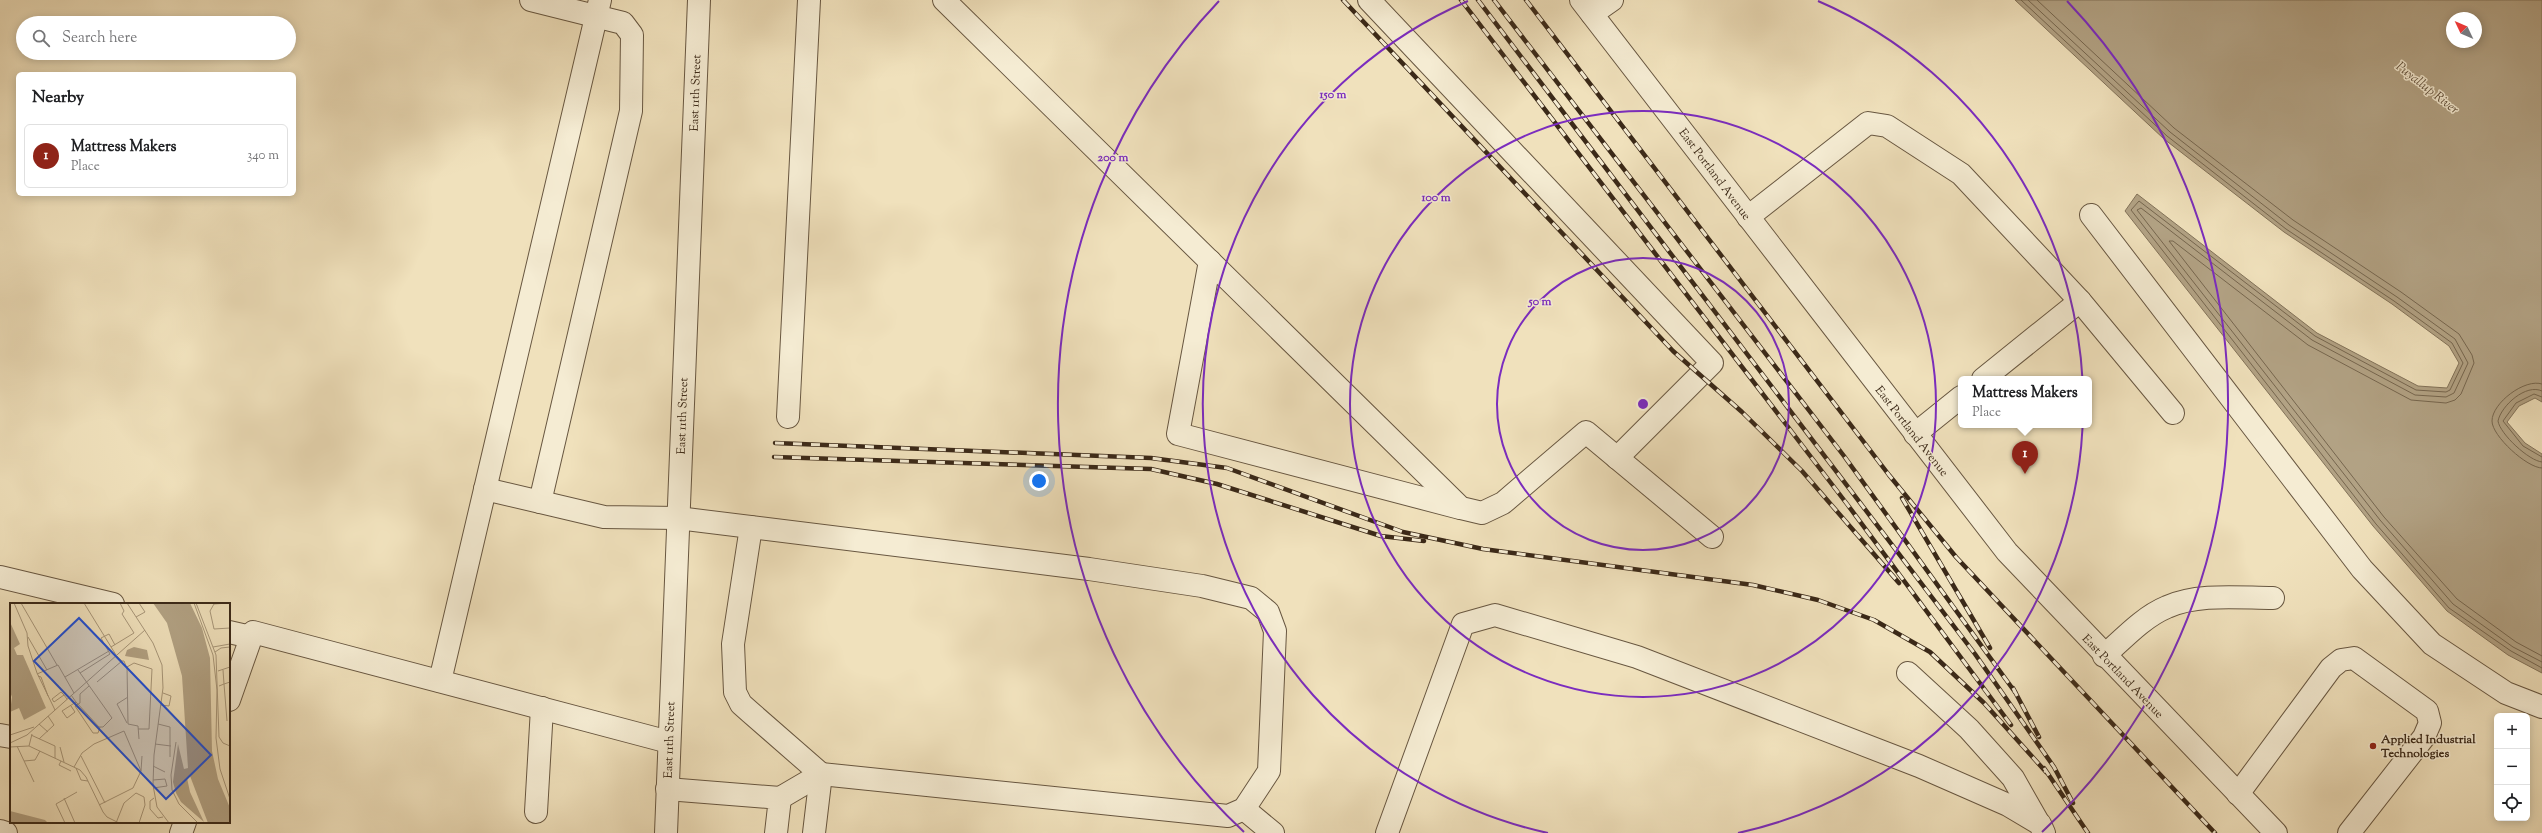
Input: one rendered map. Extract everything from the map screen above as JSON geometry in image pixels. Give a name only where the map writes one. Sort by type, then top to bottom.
[{"type":"street","points":[[531,0],[598,8],[623,23],[632,35],[631,111],[540,502]]},
{"type":"street","name":"East 11th Street","points":[[666,833],[699,0]]},
{"type":"street","points":[[788,417],[809,0]]},
{"type":"street","points":[[944,0],[1461,508]]},
{"type":"street","points":[[1369,0],[1712,363],[1617,458]]},
{"type":"street","points":[[1587,7],[1612,0]]},
{"type":"street","name":"East Portland Avenue","points":[[1587,7],[2006,552],[2104,656],[2276,833]]},
{"type":"street","points":[[440,681],[598,8]]},
{"type":"street","points":[[1748,216],[1868,123],[1887,126],[1961,174],[2080,302],[2173,413]]},
{"type":"street","points":[[2090,215],[2362,569],[2432,644],[2506,693],[2542,707]]},
{"type":"street","points":[[1210,261],[1178,434],[1482,513],[1503,503],[1586,432],[1712,537]]},
{"type":"street","points":[[1987,376],[2080,302]]},
{"type":"street","points":[[1915,434],[1958,399]]},
{"type":"street","points":[[485,489],[604,517],[678,518],[751,527],[1089,569],[1202,586],[1251,598],[1268,612],[1275,632],[1268,771],[1244,809],[1228,816],[821,774],[741,704],[735,692],[733,644],[751,527]]},
{"type":"street","points":[[0,577],[109,603]]},
{"type":"street","points":[[2104,656],[2141,624],[2167,607],[2190,601],[2224,598],[2273,598]]},
{"type":"street","points":[[1387,833],[1463,624],[1495,615],[1637,657],[1919,766],[2008,805],[2042,829]]},
{"type":"street","points":[[230,632],[251,637]]},
{"type":"street","points":[[230,697],[253,632],[669,742]]},
{"type":"street","points":[[2238,794],[2331,668],[2341,660],[2354,658],[2426,711],[2430,723],[2424,737],[2349,833]]},
{"type":"street","points":[[1908,673],[1969,729],[2012,778],[2042,829]]},
{"type":"street","points":[[536,812],[542,708]]},
{"type":"street","points":[[0,735],[10,738]]},
{"type":"street","points":[[667,789],[780,798],[821,774]]},
{"type":"street","points":[[814,833],[821,774]]},
{"type":"street","points":[[776,833],[780,798]]},
{"type":"street","points":[[1244,809],[1273,833]]},
{"type":"street","points":[[181,833],[185,823]]},
{"type":"street","points":[[0,831],[6,833]]},
{"type":"water","name":"Puyallup River","points":[[2015,0],[2542,0],[2542,402],[2535,398],[2519,406],[2507,422],[2525,443],[2542,454],[2542,673],[2508,655],[2447,611],[2373,526],[2125,211],[2137,194],[2317,333],[2418,386],[2447,388],[2459,363],[2449,346],[2392,304],[2284,232],[2164,139]]},
{"type":"railway","points":[[1343,0],[1673,351],[1742,412],[1802,471],[1899,583]]},
{"type":"railway","points":[[1461,0],[1847,504],[2011,725]]},
{"type":"railway","points":[[1478,0],[1975,654],[2054,767],[2073,803]]},
{"type":"railway","points":[[1494,0],[1844,456],[2015,692]]},
{"type":"railway","points":[[1526,0],[1889,475],[1956,557],[2215,833]]},
{"type":"railway","points":[[775,443],[1151,458],[1227,468],[1403,532],[1483,549],[1753,585],[1818,600],[1874,620],[1930,652],[1984,703],[2046,772]]},
{"type":"railway","points":[[774,457],[1151,469],[1217,484],[1381,536],[1424,541]]},
{"type":"railway","points":[[1902,498],[1990,648]]},
{"type":"railway","points":[[2013,688],[2039,737]]},
{"type":"railway","points":[[2044,768],[2088,833]]},
{"type":"place","name":"Mattress Makers","points":[[2025,474]]},
{"type":"place","name":"Applied Industrial Technologies","points":[[2373,746]]}]
